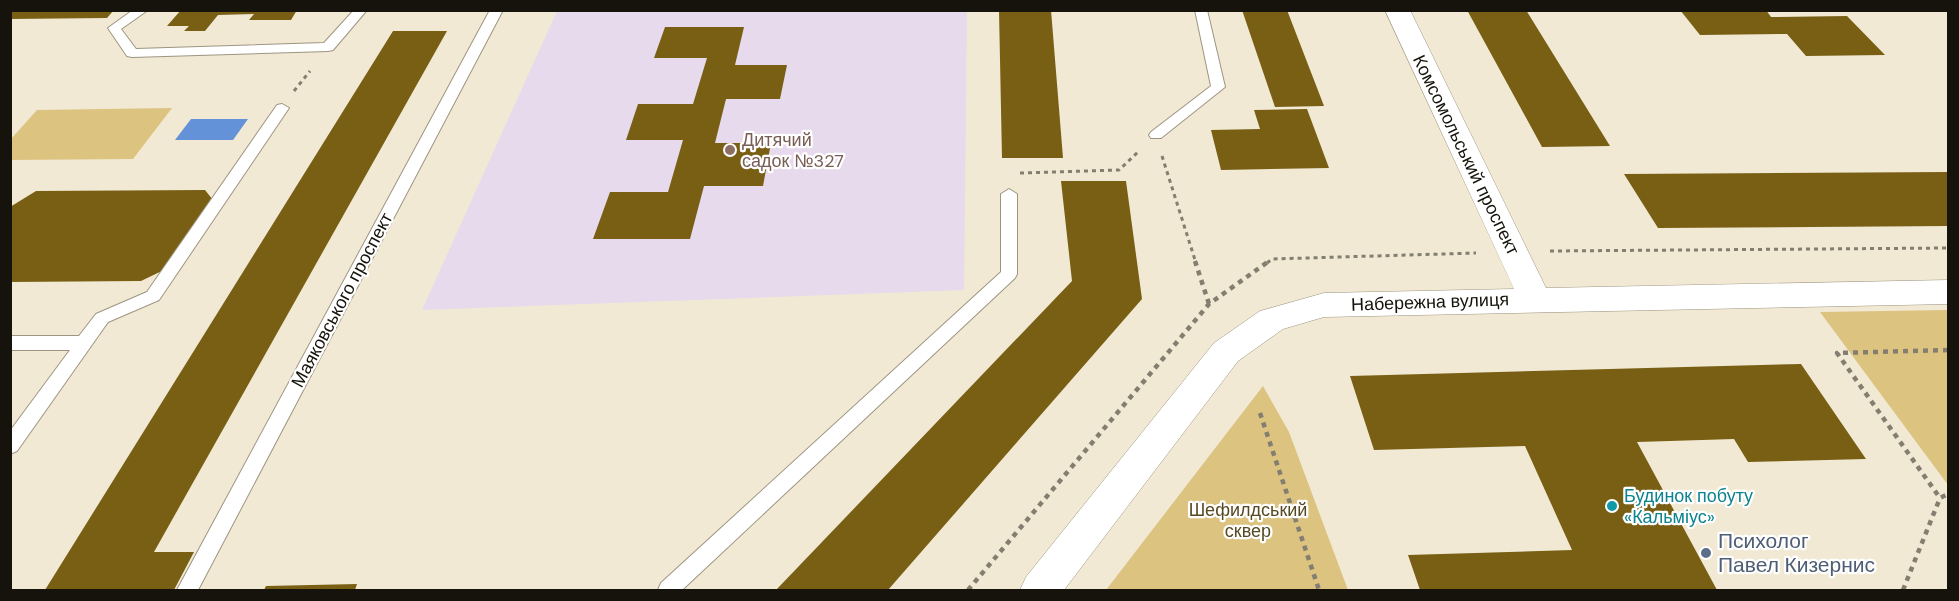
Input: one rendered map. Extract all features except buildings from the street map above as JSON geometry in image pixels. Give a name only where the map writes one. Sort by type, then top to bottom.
[{"type":"street","name":"Комсомольський проспект","points":[[1397,10],[1536,299]]},
{"type":"street","name":"Набережна вулиця","points":[[1040,591],[1226,352],[1272,320],[1324,305],[1948,292]]},
{"type":"lane","points":[[142,10],[114,28],[132,53],[328,47],[361,10]]},
{"type":"lane","name":"Маяковського проспект","points":[[188,591],[497,10]]},
{"type":"lane","points":[[1155,135],[1218,87],[1201,10]]},
{"type":"lane","points":[[10,446],[102,318],[153,296],[282,108]]},
{"type":"lane","points":[[668,591],[1009,274],[1009,194]]},
{"type":"lane","points":[[10,344],[84,343]]},
{"type":"path","points":[[282,108],[328,47]]},
{"type":"path","points":[[1009,194],[1011,173],[1119,170],[1155,135],[1209,304]]},
{"type":"path","points":[[1940,498],[1838,353],[1948,350]]},
{"type":"path","points":[[1260,413],[1319,591]]},
{"type":"path","points":[[1903,591],[1940,498],[1948,494]]},
{"type":"shaded area","name":"Дитячий садок №327","points":[[557,11],[967,11],[964,290],[422,310]]},
{"type":"green space","points":[[172,108],[133,159],[11,160],[11,139],[37,110]]},
{"type":"green space","points":[[1948,310],[1948,485],[1820,312]]},
{"type":"green space","name":"Шефилдський сквер","points":[[1263,386],[1289,432],[1348,590],[1106,590]]},
{"type":"water","points":[[191,119],[248,119],[233,140],[175,140]]},
{"type":"place","name":"Дитячий садок №327","points":[[730,150]]},
{"type":"place","name":"Будинок побуту «Кальміус»","points":[[1612,506]]},
{"type":"place","name":"Психолог Павел Кизернис","points":[[1706,553]]}]
